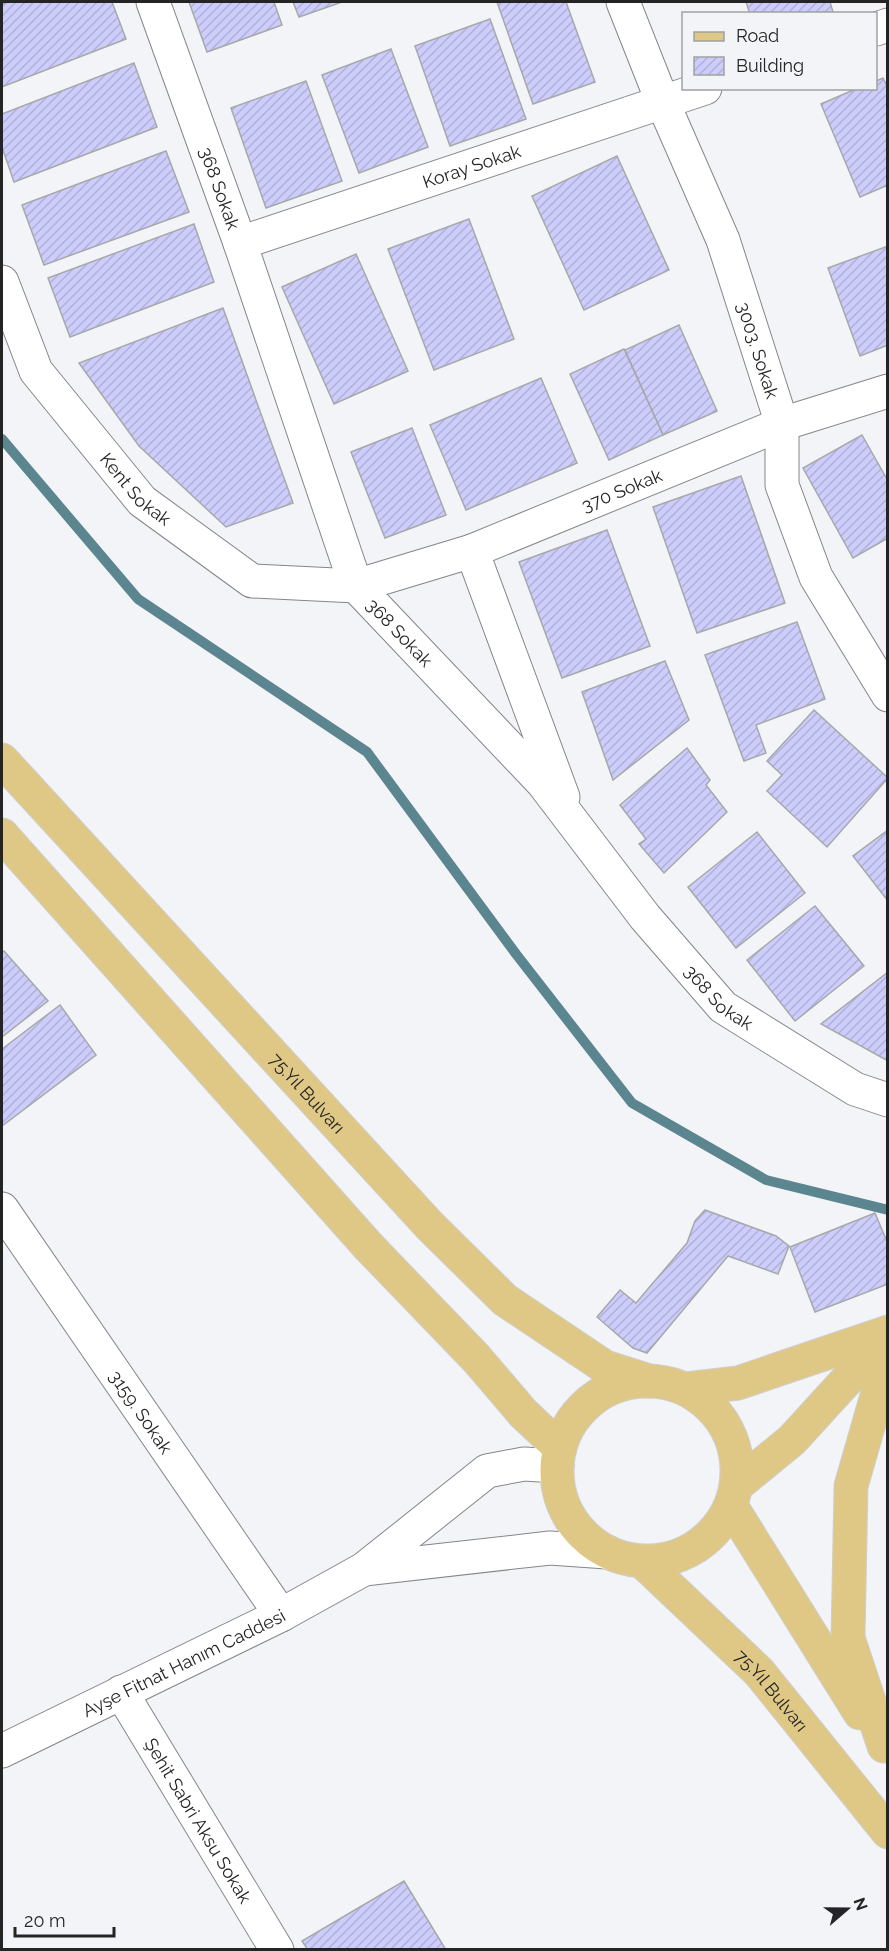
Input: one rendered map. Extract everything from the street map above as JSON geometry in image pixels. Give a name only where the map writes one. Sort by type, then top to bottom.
[{"type":"main road","name":"75.Yıl Bulvarı","points":[[2,760],[430,1226],[505,1300],[605,1367],[650,1381]]},
{"type":"main road","points":[[2,835],[369,1247],[476,1358],[558,1457]]},
{"type":"main road","points":[[888,1334],[792,1440],[734,1495],[717,1530],[696,1548],[670,1559],[643,1562],[607,1552],[585,1537],[569,1516],[559,1492],[558,1457],[572,1420],[593,1398],[620,1385],[650,1381],[686,1389],[738,1383],[888,1334]]},
{"type":"main road","points":[[886,1749],[848,1638],[851,1486],[878,1392],[888,1374]]},
{"type":"main road","points":[[686,1389],[710,1406],[728,1429],[736,1456],[734,1495],[858,1710],[886,1749]]},
{"type":"main road","name":"75.Yıl Bulvarı","points":[[643,1562],[759,1672],[888,1832]]},
{"type":"street","name":"368 Sokak","points":[[153,2],[240,243],[356,586],[543,783],[645,918],[723,1007],[855,1089],[888,1100]]},
{"type":"street","name":"3003. Sokak","points":[[623,2],[663,103],[723,240],[782,424],[782,486],[816,577],[888,695]]},
{"type":"street","name":"Koray Sokak","points":[[240,243],[699,90]]},
{"type":"street","name":"Kent Sokak","points":[[2,282],[36,371],[142,501],[252,581],[356,586]]},
{"type":"street","name":"370 Sokak","points":[[356,586],[472,552],[782,424],[888,391]]},
{"type":"street","points":[[472,552],[572,821]]},
{"type":"street","name":"3159. Sokak","points":[[2,1209],[281,1615]]},
{"type":"street","name":"Ayşe Fitnat Hanım Caddesi","points":[[2,1751],[281,1615],[364,1569],[487,1471],[558,1457]]},
{"type":"street","name":"Ayşe Fitnat Hanım Caddesi","points":[[364,1569],[550,1548],[607,1552]]},
{"type":"street","name":"Şehit Sabri Aksu Sokak","points":[[121,1692],[277,1950]]},
{"type":"building","points":[[8,2],[112,2],[126,39],[2,87],[2,4]]},
{"type":"building","points":[[189,2],[274,2],[282,25],[207,52]]},
{"type":"building","points":[[293,2],[342,2],[299,17]]},
{"type":"building","points":[[497,2],[566,2],[595,82],[533,104]]},
{"type":"building","points":[[746,2],[830,2],[833,12],[749,12]]},
{"type":"building","points":[[490,19],[526,119],[450,146],[415,46]]},
{"type":"building","points":[[391,49],[428,147],[359,173],[322,75]]},
{"type":"building","points":[[134,63],[157,127],[14,182],[2,147],[2,114]]},
{"type":"building","points":[[883,78],[888,88],[888,185],[860,197],[821,104],[853,90],[877,90],[877,81]]},
{"type":"building","points":[[306,81],[342,181],[266,208],[231,108]]},
{"type":"building","points":[[166,151],[189,212],[44,265],[22,205]]},
{"type":"building","points":[[617,156],[669,270],[584,310],[532,196]]},
{"type":"building","points":[[469,219],[514,339],[434,370],[388,249]]},
{"type":"building","points":[[194,224],[214,282],[70,337],[48,278]]},
{"type":"building","points":[[888,246],[888,345],[860,356],[828,268]]},
{"type":"building","points":[[356,254],[408,371],[334,404],[282,287]]},
{"type":"building","points":[[223,308],[293,503],[226,527],[139,446],[79,363]]},
{"type":"building","points":[[679,325],[717,411],[663,435],[625,350]]},
{"type":"building","points":[[624,349],[663,435],[609,460],[570,374]]},
{"type":"building","points":[[541,378],[577,463],[466,510],[430,425]]},
{"type":"building","points":[[412,428],[446,515],[385,538],[351,452]]},
{"type":"building","points":[[862,435],[888,481],[888,538],[853,558],[803,468]]},
{"type":"building","points":[[741,476],[785,603],[697,633],[653,507]]},
{"type":"building","points":[[607,530],[650,646],[562,678],[519,562]]},
{"type":"building","points":[[797,622],[825,699],[756,725],[766,753],[744,761],[705,655]]},
{"type":"building","points":[[665,661],[689,720],[613,780],[582,692]]},
{"type":"building","points":[[814,710],[888,778],[827,847],[767,791],[782,775],[767,761]]},
{"type":"building","points":[[687,748],[710,780],[706,785],[727,812],[664,873],[639,844],[646,839],[620,805]]},
{"type":"building","points":[[888,830],[888,901],[853,856]]},
{"type":"building","points":[[757,832],[805,893],[736,948],[688,887]]},
{"type":"building","points":[[815,906],[864,966],[795,1021],[747,960]]},
{"type":"building","points":[[4,951],[48,1001],[2,1037],[2,953]]},
{"type":"building","points":[[888,972],[888,1061],[821,1024]]},
{"type":"building","points":[[60,1005],[96,1055],[2,1126],[2,1049]]},
{"type":"building","points":[[705,1210],[776,1236],[789,1246],[778,1274],[728,1256],[647,1353],[633,1348],[597,1317],[620,1290],[636,1303],[687,1243],[695,1221]]},
{"type":"building","points":[[875,1213],[888,1244],[888,1284],[815,1312],[790,1247]]},
{"type":"building","points":[[404,1881],[446,1950],[308,1950],[302,1941]]},
{"type":"waterway","points":[[2,439],[138,599],[367,752],[516,954],[632,1103],[766,1180],[888,1210]]}]
